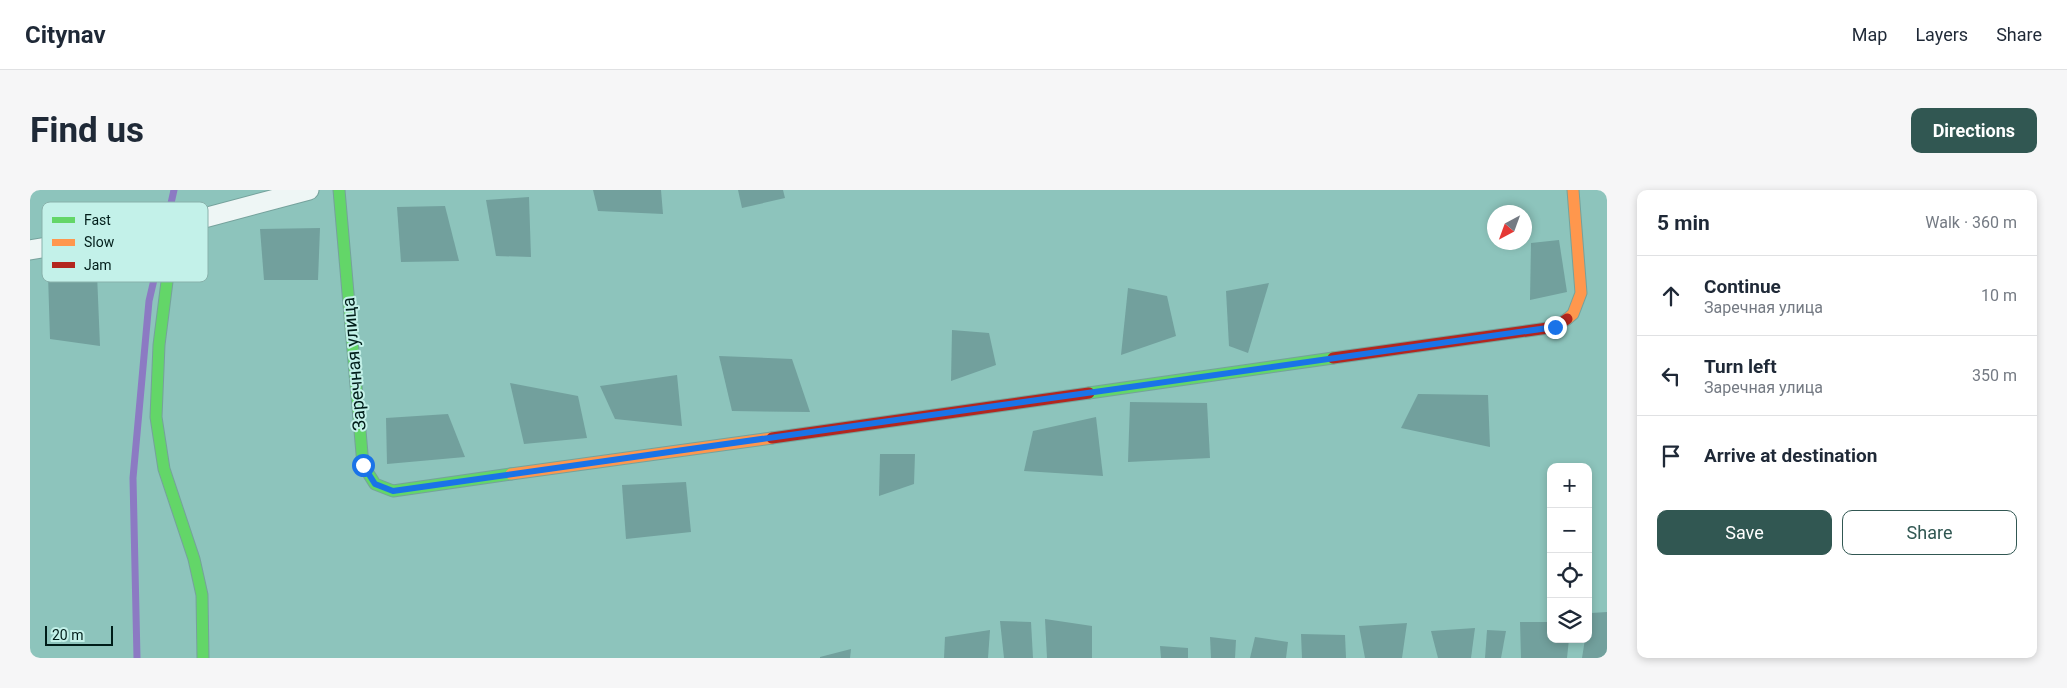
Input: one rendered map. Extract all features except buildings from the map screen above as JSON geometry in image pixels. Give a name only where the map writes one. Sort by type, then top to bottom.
[{"type":"street","points":[[208,217],[309,190]]},
{"type":"street","name":"Заречная улица","points":[[339,190],[363,465],[375,484],[393,491],[1555,327],[1573,314],[1581,293],[1573,190]]},
{"type":"street","points":[[167,282],[159,345],[156,417],[164,469],[194,560],[202,595],[203,658]]},
{"type":"waterway","points":[[171,202],[174,190]]},
{"type":"waterway","points":[[137,658],[133,478],[149,301],[153,282]]},
{"type":"traffic: fast","points":[[339,190],[363,465],[375,484],[393,491],[511,474]]},
{"type":"traffic: fast","points":[[167,282],[159,345],[156,417],[164,469],[194,559],[202,595],[203,658]]},
{"type":"traffic: fast","points":[[1089,393],[1333,358]]},
{"type":"traffic: slow","points":[[1567,319],[1573,314],[1581,293],[1573,190]]},
{"type":"traffic: slow","points":[[511,474],[772,438]]},
{"type":"traffic: jam","points":[[1333,358],[1555,327],[1567,319]]},
{"type":"traffic: jam","points":[[772,438],[1089,393]]},
{"type":"route","points":[[363,465],[375,484],[393,491],[1555,327]]}]
